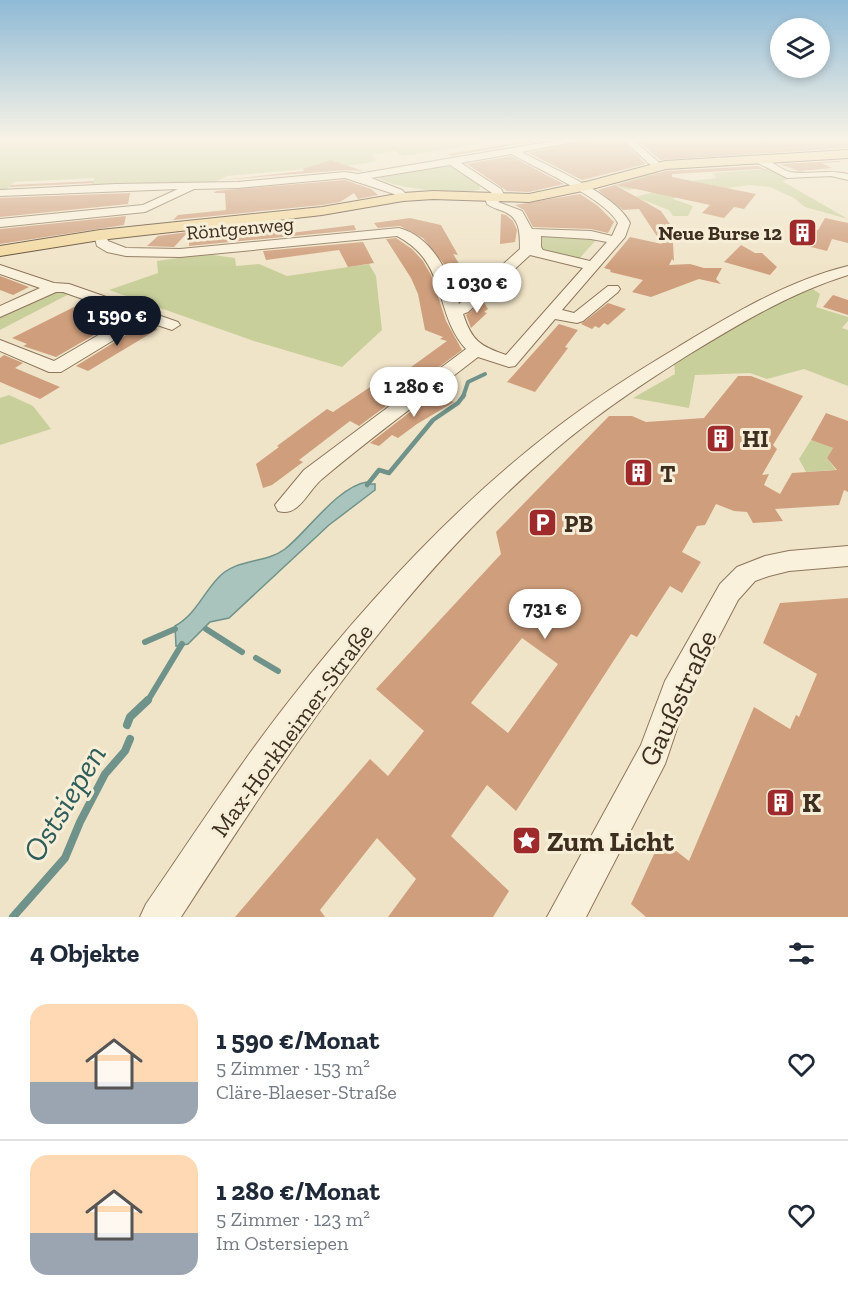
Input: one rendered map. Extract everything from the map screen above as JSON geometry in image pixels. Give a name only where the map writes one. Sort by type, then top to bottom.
[{"type":"main road","points":[[0,251],[100,235],[322,211],[403,197],[433,195],[529,198],[602,182]]},
{"type":"street","points":[[0,193],[272,182]]},
{"type":"street","points":[[371,182],[399,192],[403,197]]},
{"type":"street","points":[[483,182],[497,191],[493,204],[515,212],[524,221],[533,252]]},
{"type":"street","points":[[569,182],[601,199],[619,213],[624,226],[614,240],[509,362],[476,350],[465,340],[454,312],[463,309],[533,252],[535,232],[591,235],[614,240]]},
{"type":"street","points":[[0,223],[145,208],[194,186]]},
{"type":"street","name":"Röntgenweg","points":[[100,235],[102,243],[117,251],[169,254],[399,232],[404,237],[416,241],[423,250],[442,279],[454,312]]},
{"type":"street","points":[[533,252],[591,266]]},
{"type":"street","points":[[0,269],[53,288]]},
{"type":"street","name":"Max-Horkheimer-Straße","points":[[159,917],[299,713],[374,618],[448,539],[531,460],[636,379],[704,338],[792,292],[848,270]]},
{"type":"street","points":[[0,312],[53,288],[63,287],[172,325]]},
{"type":"street","points":[[551,312],[577,318],[613,289]]},
{"type":"street","points":[[0,345],[55,368],[144,315]]},
{"type":"street","points":[[286,505],[312,475],[476,350]]},
{"type":"street","name":"Gaußstraße","points":[[566,917],[654,753],[675,691],[729,592],[746,574],[765,566],[789,561],[848,556]]},
{"type":"green space","points":[[0,182],[18,182],[14,182],[6,190],[0,191]]},
{"type":"green space","points":[[93,182],[215,182],[213,183],[90,186]]},
{"type":"green space","points":[[386,182],[474,182],[480,189],[444,192]]},
{"type":"green space","points":[[624,182],[783,182],[848,219],[805,207],[794,198],[770,187],[750,185],[721,189],[683,190],[673,199],[693,206],[688,216],[673,216],[669,210],[635,197],[657,191],[648,186],[628,190],[614,185]]},
{"type":"green space","points":[[538,235],[597,239],[577,261],[545,253],[537,247]]},
{"type":"green space","points":[[206,254],[235,258],[236,266],[259,264],[287,276],[369,264],[376,276],[382,330],[342,367],[254,341],[109,290],[158,273],[157,261]]},
{"type":"green space","points":[[810,287],[820,294],[816,307],[848,317],[848,321],[842,328],[848,330],[848,386],[804,369],[767,379],[750,373],[695,375],[689,408],[633,398],[675,374],[674,363],[761,310]]},
{"type":"green space","points":[[63,290],[71,293],[0,330],[0,309],[43,291]]},
{"type":"green space","points":[[9,395],[33,406],[51,429],[0,445],[0,398]]},
{"type":"green space","points":[[811,440],[833,448],[827,458],[836,470],[843,473],[842,475],[832,470],[806,472],[799,459]]},
{"type":"water","points":[[367,482],[375,484],[375,490],[329,525],[229,618],[210,622],[188,644],[176,646],[175,626],[188,616],[218,578],[233,567],[269,557],[285,549],[345,492]]},
{"type":"building","points":[[78,182],[94,182],[9,187],[11,185]]},
{"type":"building","points":[[350,182],[371,189],[378,195],[358,199],[354,193],[340,202],[322,205],[173,220],[178,215],[226,210],[225,193],[214,193],[216,191]]},
{"type":"building","points":[[493,182],[560,182],[564,184],[529,192],[507,191]]},
{"type":"building","points":[[628,182],[696,182],[756,194],[744,209],[734,207],[724,218],[702,213],[710,205],[617,185]]},
{"type":"building","points":[[615,185],[661,211],[672,227],[674,261],[672,259],[669,265],[690,264],[704,268],[722,268],[716,279],[721,284],[699,279],[651,297],[632,292],[643,280],[610,272],[611,270],[604,268],[630,237],[662,244],[639,209],[623,210],[598,190]]},
{"type":"building","points":[[130,193],[128,204],[0,217],[0,198]]},
{"type":"building","points":[[580,194],[598,206],[614,222],[608,233],[591,229],[533,227],[524,210],[515,205]]},
{"type":"building","points":[[501,214],[513,221],[517,230],[515,242],[500,244]]},
{"type":"building","points":[[126,216],[124,225],[0,244],[0,229]]},
{"type":"building","points":[[410,218],[441,225],[458,255],[453,254],[474,287],[460,300],[447,268],[423,238],[400,226],[378,228],[374,223]]},
{"type":"building","points":[[825,218],[848,223],[848,243],[832,239],[827,251],[799,244],[808,228],[818,230]]},
{"type":"building","points":[[278,222],[283,234],[354,225],[356,230],[189,246],[189,232]]},
{"type":"building","points":[[188,232],[174,247],[147,246],[158,236]]},
{"type":"building","points":[[396,238],[412,249],[423,261],[431,275],[446,321],[462,350],[359,426],[350,421],[299,460],[303,462],[272,485],[263,488],[256,464],[279,447],[277,446],[327,409],[333,412],[382,379],[389,383],[447,341],[425,330],[418,294],[411,278],[386,239]]},
{"type":"building","points":[[363,242],[374,263],[348,267],[339,250],[266,260],[263,251]]},
{"type":"building","points":[[741,245],[755,253],[762,253],[777,267],[770,275],[724,262]]},
{"type":"building","points":[[0,276],[29,287],[13,295],[0,290]]},
{"type":"building","points":[[833,295],[848,300],[848,315],[823,307]]},
{"type":"building","points":[[483,301],[488,309],[484,312],[487,313],[471,328],[466,315]]},
{"type":"building","points":[[84,302],[125,317],[56,357],[23,346],[27,344],[12,338]]},
{"type":"building","points":[[608,303],[626,309],[608,325],[604,323],[599,328],[595,326],[592,329],[581,324]]},
{"type":"building","points":[[144,324],[158,329],[88,371],[76,366]]},
{"type":"building","points":[[559,324],[578,330],[565,347],[568,348],[535,392],[507,382]]},
{"type":"building","points":[[4,355],[23,363],[15,368],[60,387],[40,399],[0,382],[0,358]]},
{"type":"building","points":[[738,376],[751,376],[803,396],[773,445],[777,449],[762,475],[769,474],[764,485],[780,494],[792,473],[837,470],[827,458],[833,448],[811,440],[826,413],[848,421],[848,492],[844,490],[839,505],[775,509],[783,521],[753,523],[747,512],[734,511],[716,504],[705,525],[697,526],[682,552],[701,562],[682,593],[670,586],[637,637],[631,634],[516,811],[487,785],[451,836],[509,891],[493,917],[388,917],[416,879],[377,838],[320,910],[325,917],[235,917],[370,759],[388,776],[424,731],[376,689],[501,554],[496,532],[609,416],[632,416],[646,422],[704,418]],"holes":[[[522,638],[558,664],[508,733],[471,703]]]},
{"type":"building","points":[[432,395],[454,402],[398,438],[392,435],[379,446],[370,443]]},
{"type":"building","name":"K","points":[[848,598],[848,917],[646,917],[631,904],[661,839],[689,861],[754,707],[790,729],[796,715],[799,717],[817,674],[763,643],[780,603]]},
{"type":"waterway","name":"Ostsiepen","points":[[463,396],[468,382],[485,374]]},
{"type":"waterway","name":"Ostsiepen","points":[[367,485],[379,470],[389,473],[433,420],[458,403],[463,396]]},
{"type":"waterway","points":[[145,642],[175,629]]},
{"type":"waterway","points":[[206,629],[242,652]]},
{"type":"waterway","name":"Ostsiepen","points":[[147,702],[182,644]]},
{"type":"waterway","points":[[256,658],[278,671]]},
{"type":"waterway","name":"Ostsiepen","points":[[127,725],[130,717],[148,700]]},
{"type":"waterway","name":"Ostsiepen","points":[[13,917],[65,858],[80,822],[105,774],[125,751],[130,739]]},
{"type":"place","name":"Neue Burse 12","points":[[803,233]]},
{"type":"place","name":"HI","points":[[721,438]]},
{"type":"place","name":"T","points":[[639,473]]},
{"type":"place","name":"PB","points":[[543,523]]},
{"type":"place","name":"K","points":[[781,802]]},
{"type":"place","name":"Zum Licht","points":[[526,841]]}]
